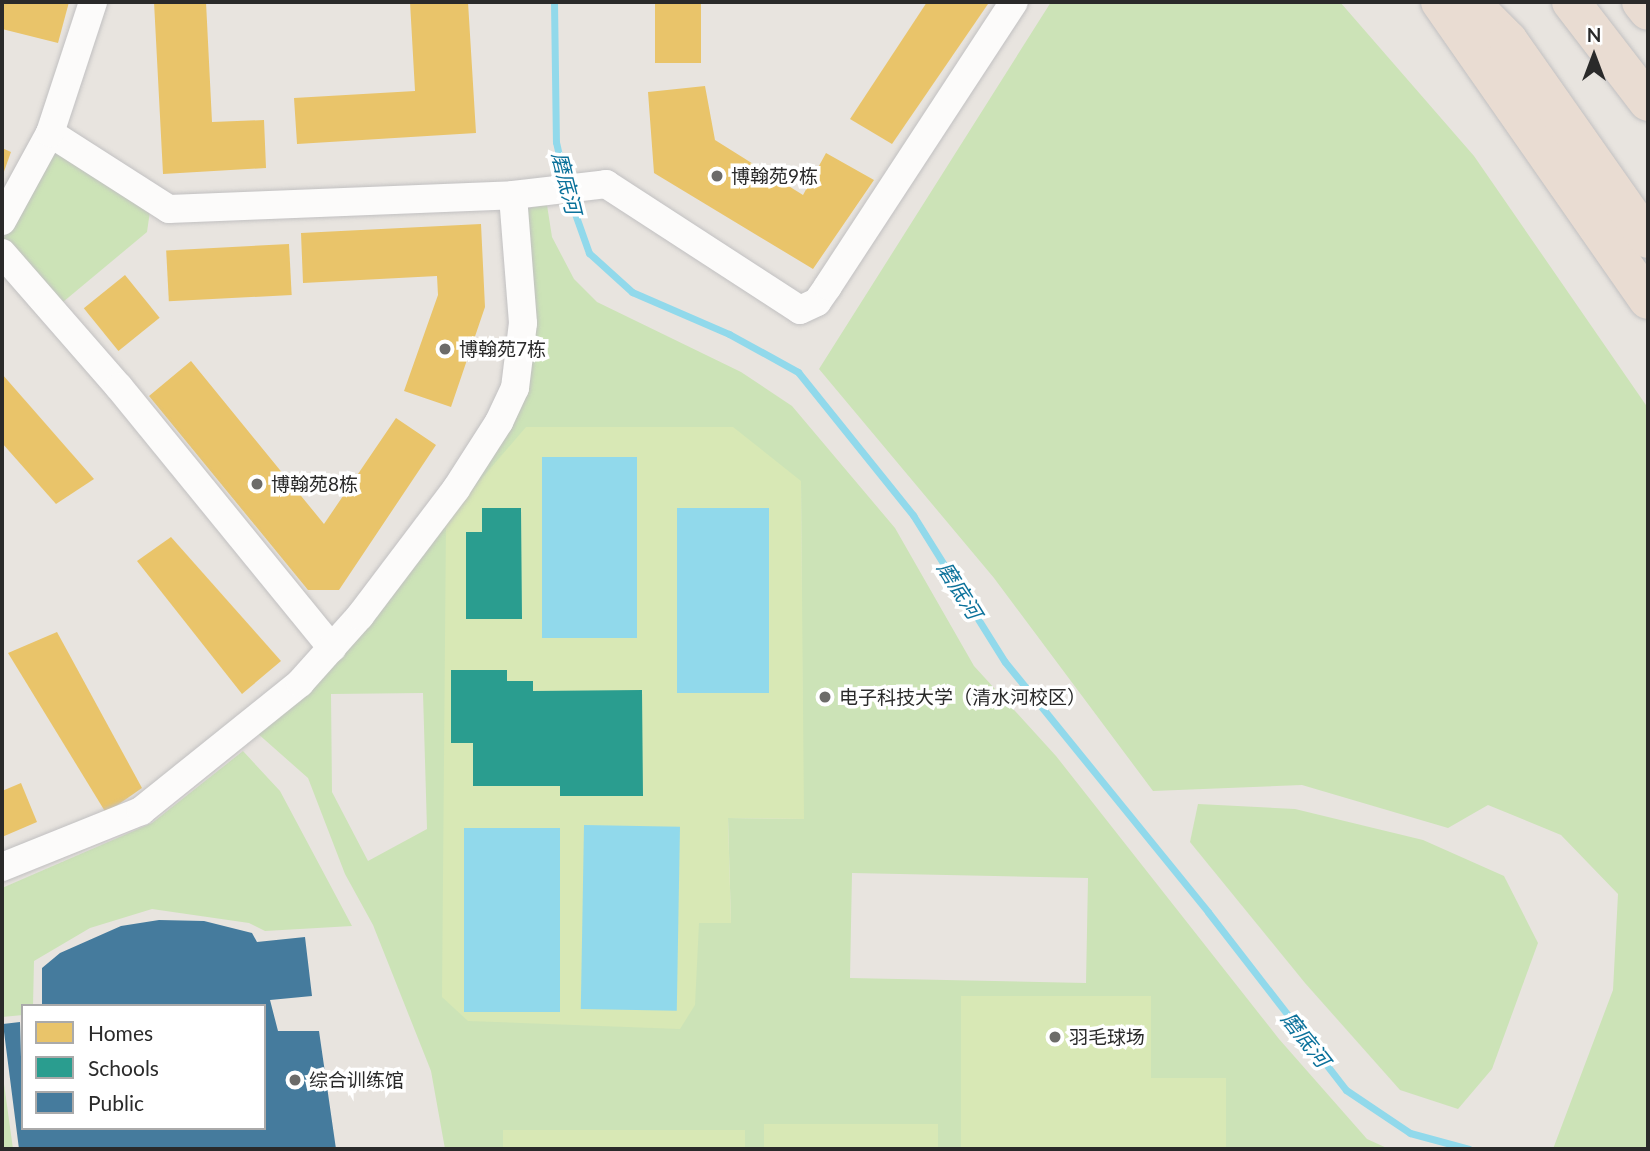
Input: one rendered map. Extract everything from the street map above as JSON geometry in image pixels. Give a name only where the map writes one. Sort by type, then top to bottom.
[{"type":"highway","points":[[1440,2],[1648,300]]},
{"type":"highway","points":[[1470,2],[1508,40],[1648,240]]},
{"type":"highway","points":[[1571,2],[1648,102]]},
{"type":"highway","points":[[1641,2],[1648,11]]},
{"type":"street","points":[[2,221],[50,133],[93,2]]},
{"type":"street","points":[[50,133],[169,209],[522,194],[606,184],[800,310],[817,302],[1014,2]]},
{"type":"street","points":[[2,867],[141,811],[300,683],[332,648],[456,489],[499,422],[515,388],[523,323],[522,194]]},
{"type":"street","points":[[2,253],[118,387],[332,648]]},
{"type":"green space","points":[[1051,2],[1340,2],[1474,156],[1648,408],[1648,1149],[1553,1149],[1613,990],[1618,894],[1561,835],[1488,805],[1448,828],[1302,785],[1153,791],[994,578],[819,369]]},
{"type":"green space","points":[[52,140],[151,204],[147,232],[57,307],[2,242]]},
{"type":"green space","points":[[547,205],[552,237],[574,279],[597,302],[741,372],[792,406],[895,528],[974,666],[1056,756],[1279,1039],[1367,1139],[1389,1149],[1226,1149],[1226,1078],[1151,1078],[1150,996],[961,996],[961,1149],[937,1149],[937,1125],[764,1125],[764,1149],[745,1149],[745,1131],[503,1130],[503,1149],[445,1149],[431,1071],[373,925],[345,874],[308,778],[248,725],[300,683],[515,388],[514,210]],"holes":[[[801,481],[803,819],[728,818],[731,923],[699,922]],[[423,693],[427,829],[368,861],[332,792],[331,694]],[[852,873],[1088,878],[1086,983],[850,978]]]},
{"type":"green space","points":[[526,427],[733,427],[801,481],[804,819],[728,818],[731,923],[699,923],[695,1005],[680,1029],[468,1021],[442,997],[446,520]]},
{"type":"green space","points":[[243,751],[280,791],[352,926],[265,931],[249,923],[152,909],[90,928],[34,961],[33,1004],[21,1004],[21,1015],[2,1017],[2,888],[152,823]]},
{"type":"green space","points":[[1198,804],[1295,809],[1423,840],[1504,876],[1538,943],[1492,1069],[1458,1109],[1400,1090],[1305,983],[1190,842]]},
{"type":"green space","points":[[961,996],[1151,996],[1151,1078],[1226,1078],[1226,1149],[961,1149]]},
{"type":"green space","points":[[2,1069],[13,1149],[2,1149]]},
{"type":"green space","points":[[764,1124],[938,1124],[938,1149],[764,1149]]},
{"type":"green space","points":[[503,1130],[745,1130],[745,1149],[503,1149]]},
{"type":"water","points":[[542,457],[637,457],[637,638],[542,638]]},
{"type":"water","points":[[677,508],[769,508],[769,693],[677,693]]},
{"type":"water","points":[[584,825],[680,827],[677,1011],[581,1009]]},
{"type":"water","points":[[464,828],[560,828],[560,1012],[464,1012]]},
{"type":"building: Homes","points":[[2,2],[69,2],[58,43],[2,29]]},
{"type":"building: Homes","points":[[154,2],[206,2],[212,122],[264,120],[266,168],[163,174]]},
{"type":"building: Homes","points":[[410,2],[468,2],[476,133],[297,144],[294,98],[415,91]]},
{"type":"building: Homes","points":[[655,2],[701,2],[701,63],[655,63]]},
{"type":"building: Homes","points":[[927,2],[988,4],[892,144],[850,119]]},
{"type":"building: Homes","name":"博翰苑9栋","points":[[705,86],[715,140],[803,195],[826,153],[874,180],[813,269],[654,173],[648,92]]},
{"type":"building: Homes","points":[[2,148],[11,152],[2,177]]},
{"type":"building: Homes","name":"博翰苑7栋","points":[[481,224],[485,307],[451,407],[404,391],[438,295],[437,276],[303,283],[301,233]]},
{"type":"building: Homes","points":[[289,244],[292,295],[169,301],[166,250]]},
{"type":"building: Homes","points":[[125,275],[160,318],[118,351],[84,308]]},
{"type":"building: Homes","name":"博翰苑8栋","points":[[191,361],[324,524],[396,418],[436,445],[339,590],[308,590],[149,396]]},
{"type":"building: Homes","points":[[2,374],[94,479],[56,504],[2,443]]},
{"type":"building: Homes","points":[[171,537],[281,661],[242,694],[137,561]]},
{"type":"building: Homes","points":[[57,632],[142,788],[106,813],[8,653]]},
{"type":"building: Homes","points":[[21,783],[37,822],[2,837],[2,791]]},
{"type":"building: Schools","points":[[482,508],[521,508],[522,619],[466,619],[466,532],[482,532]]},
{"type":"building: Schools","points":[[451,670],[507,670],[507,681],[533,681],[533,691],[642,690],[643,796],[560,796],[560,786],[473,786],[473,743],[451,743]]},
{"type":"building: Public","name":"综合训练馆","points":[[159,920],[204,921],[252,933],[257,942],[305,937],[312,996],[270,1000],[278,1031],[319,1031],[336,1149],[19,1149],[3,1024],[20,1022],[21,1130],[266,1130],[266,1004],[42,1004],[42,968],[60,953],[121,926]]},
{"type":"waterway","name":"磨底河","points":[[554,2],[556,142],[565,182]]},
{"type":"waterway","name":"磨底河","points":[[568,194],[589,253],[632,292],[729,334],[798,372],[913,515],[1005,662],[1208,912],[1346,1090],[1410,1133],[1469,1149]]},
{"type":"place","name":"博翰苑9栋","points":[[717,176]]},
{"type":"place","name":"博翰苑7栋","points":[[445,349]]},
{"type":"place","name":"博翰苑8栋","points":[[257,484]]},
{"type":"place","name":"电子科技大学（清水河校区）","points":[[825,697]]},
{"type":"place","name":"羽毛球场","points":[[1055,1037]]},
{"type":"place","name":"综合训练馆","points":[[295,1080]]}]
